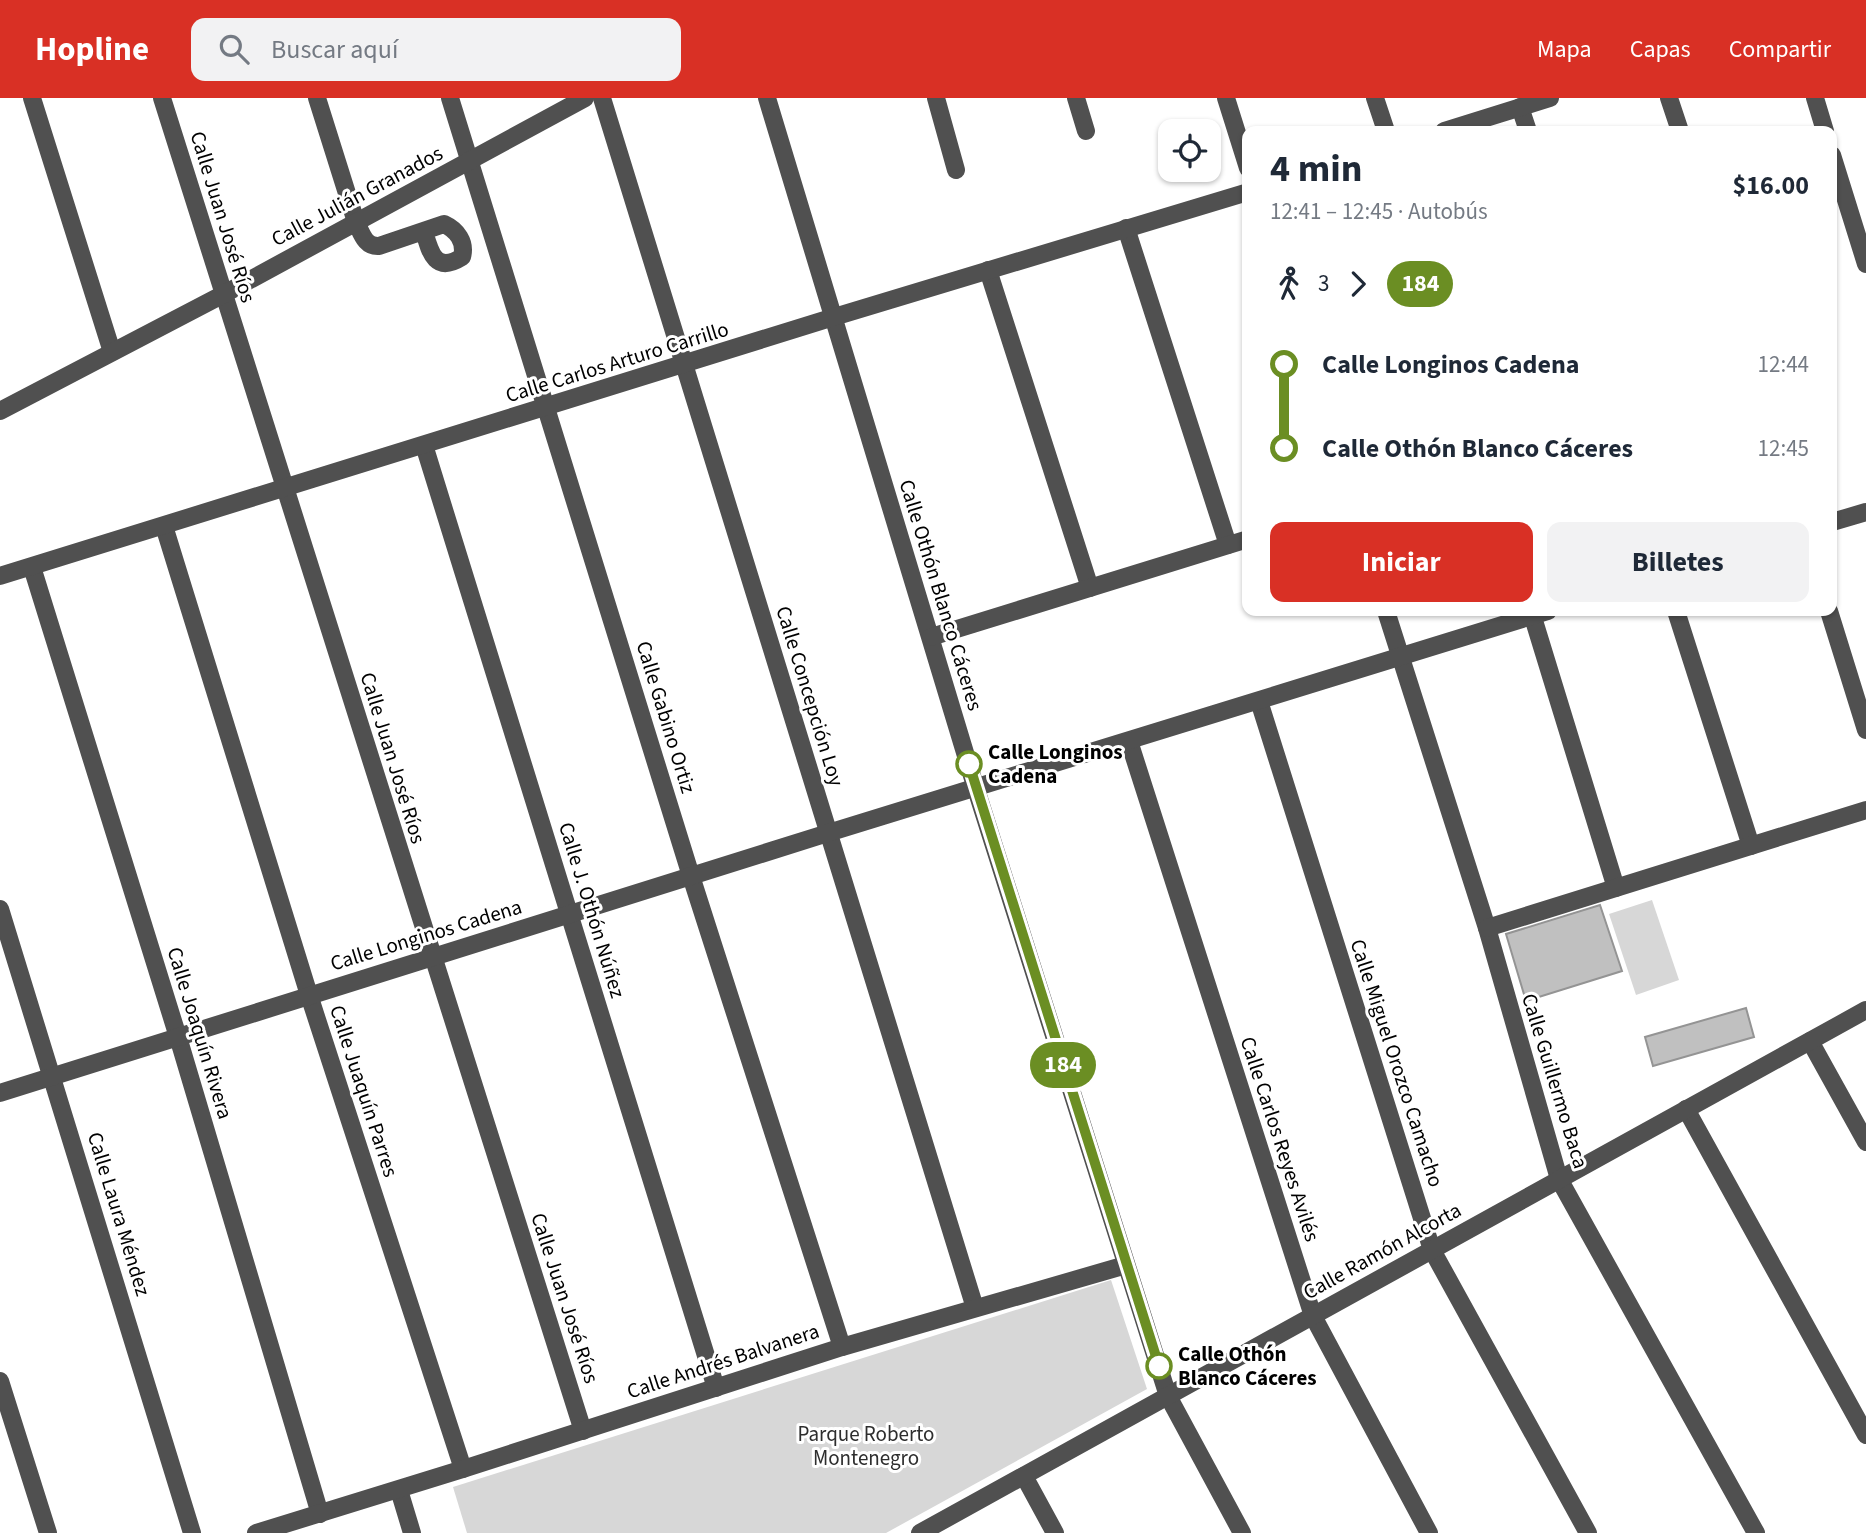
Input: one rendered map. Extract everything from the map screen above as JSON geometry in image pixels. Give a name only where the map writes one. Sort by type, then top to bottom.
[{"type":"street","points":[[32,98],[112,352]]},
{"type":"street","name":"Calle Juan José Ríos","points":[[162,98],[583,1430]]},
{"type":"street","points":[[317,98],[356,222],[365,242],[379,246],[424,231]]},
{"type":"street","name":"Calle Gabino Ortiz","points":[[450,98],[691,876],[842,1347]]},
{"type":"street","name":"Calle Julián Granados","points":[[0,411],[224,294],[585,98]]},
{"type":"street","name":"Calle Concepción Loy","points":[[602,98],[975,1308]]},
{"type":"street","name":"Calle Othón Blanco Cáceres","points":[[767,98],[976,789],[1168,1396],[1242,1533]]},
{"type":"street","points":[[936,98],[956,170]]},
{"type":"street","points":[[1076,98],[1086,131]]},
{"type":"street","points":[[1226,98],[1242,149]]},
{"type":"street","points":[[1376,98],[1384,126]]},
{"type":"street","points":[[1460,126],[1550,98]]},
{"type":"street","points":[[1669,98],[1678,126]]},
{"type":"street","points":[[1815,98],[1823,126]]},
{"type":"street","points":[[1520,107],[1526,126]]},
{"type":"street","points":[[1837,171],[1866,264]]},
{"type":"street","name":"Calle Carlos Arturo Carrillo","points":[[0,576],[834,317],[1242,194]]},
{"type":"street","points":[[1126,228],[1228,545]]},
{"type":"street","points":[[988,270],[1090,588]]},
{"type":"street","name":"Calle J. Othón Núñez","points":[[424,445],[716,1388]]},
{"type":"street","points":[[1837,521],[1866,512]]},
{"type":"street","name":"Calle Juaquín Parres","points":[[164,526],[309,995],[463,1469]]},
{"type":"street","points":[[930,637],[1242,541]]},
{"type":"street","name":"Calle Joaquín Rivera","points":[[32,566],[178,1037],[320,1514]]},
{"type":"street","name":"Calle Guillermo Baca","points":[[1388,616],[1486,928],[1559,1180],[1756,1533]]},
{"type":"street","name":"Calle Longinos Cadena","points":[[0,1093],[1525,616]]},
{"type":"street","points":[[1538,616],[1616,888]]},
{"type":"street","points":[[1678,616],[1751,846]]},
{"type":"street","points":[[1831,616],[1866,730]]},
{"type":"street","name":"Calle Miguel Orozco Camacho","points":[[1259,701],[1432,1250],[1588,1533]]},
{"type":"street","name":"Calle Carlos Reyes Avilés","points":[[1129,741],[1313,1316],[1429,1533]]},
{"type":"street","points":[[1486,928],[1866,810]]},
{"type":"street","name":"Calle Laura Méndez","points":[[0,909],[192,1533]]},
{"type":"street","name":"Calle Ramón Alcorta","points":[[920,1533],[1866,1010]]},
{"type":"street","points":[[1810,1041],[1866,1142]]},
{"type":"street","points":[[1686,1109],[1866,1435]]},
{"type":"street","name":"Calle Andrés Balvanera","points":[[256,1533],[399,1490],[842,1347],[1126,1265]]},
{"type":"street","points":[[0,1381],[48,1533]]},
{"type":"street","points":[[1024,1476],[1055,1533]]},
{"type":"street","points":[[399,1490],[412,1533]]},
{"type":"green space","points":[[1652,900],[1679,980],[1636,995],[1609,914]]},
{"type":"green space","name":"Parque Roberto Montenegro","points":[[1111,1280],[1147,1389],[886,1533],[467,1533],[453,1487]]},
{"type":"building","points":[[1600,905],[1622,971],[1526,1001],[1506,934]]},
{"type":"building","points":[[1746,1008],[1754,1037],[1653,1066],[1645,1037]]},
{"type":"bus line","name":"184","points":[[969,764],[1159,1366]]},
{"type":"place","name":"Calle Longinos Cadena","points":[[969,764]]},
{"type":"place","name":"Calle Othón Blanco Cáceres","points":[[1159,1366]]}]
